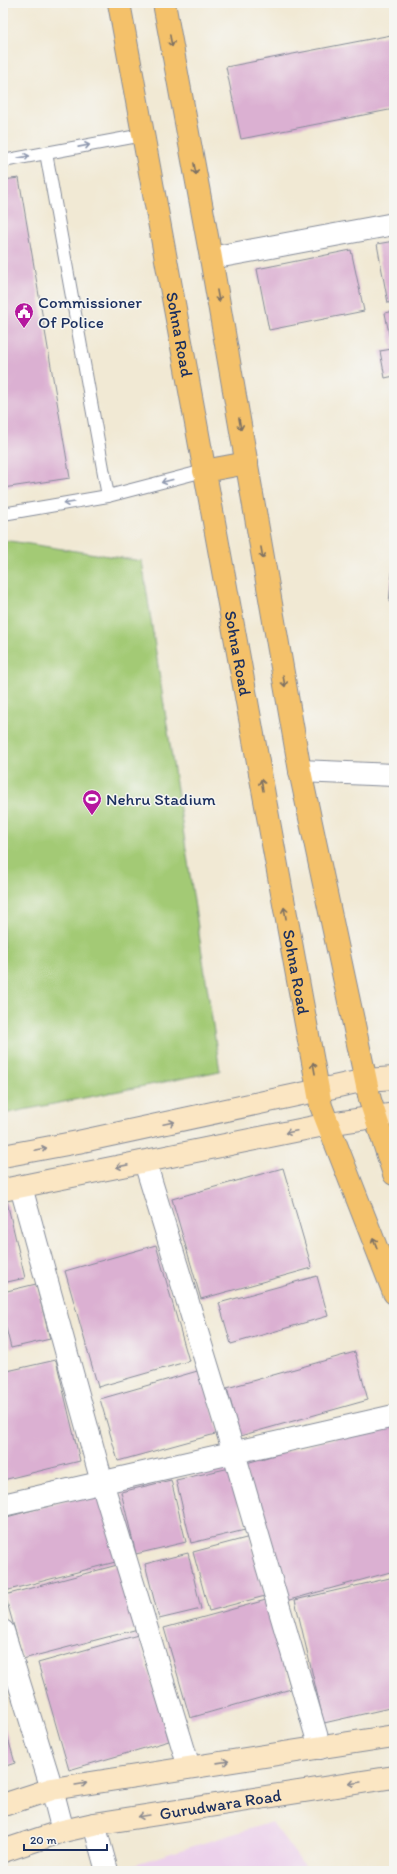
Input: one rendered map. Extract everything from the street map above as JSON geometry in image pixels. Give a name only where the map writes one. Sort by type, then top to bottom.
[{"type":"main road","name":"Sohna Road","points":[[118,3],[321,1106],[394,1293]]},
{"type":"main road","points":[[164,3],[211,258],[300,771],[366,1080],[384,1115],[394,1174]]},
{"type":"main road","points":[[204,471],[247,463]]},
{"type":"main road","points":[[3,1156],[78,1142],[366,1080],[394,1078]]},
{"type":"main road","points":[[12,1188],[329,1124],[384,1115]]},
{"type":"main road","points":[[3,1805],[52,1789],[394,1736]]},
{"type":"main road","name":"Gurudwara Road","points":[[3,1851],[63,1831],[94,1824],[394,1777]]},
{"type":"street","points":[[211,258],[394,224]]},
{"type":"street","points":[[300,771],[394,775]]},
{"type":"street","points":[[145,1162],[234,1453],[320,1748]]},
{"type":"street","points":[[12,1188],[189,1767]]},
{"type":"street","points":[[3,1505],[394,1416]]},
{"type":"street","points":[[3,1631],[52,1789],[63,1831]]},
{"type":"street","points":[[94,1824],[107,1871]]},
{"type":"lane","points":[[3,161],[143,135]]},
{"type":"lane","points":[[46,153],[108,496]]},
{"type":"lane","points":[[3,514],[108,496],[204,471]]},
{"type":"shaded area","points":[[272,1822],[308,1871],[112,1871]]},
{"type":"green space","name":"Nehru Stadium","points":[[3,540],[142,561],[220,1071],[3,1114]]},
{"type":"building","points":[[391,35],[394,51],[394,109],[241,139],[226,67]]},
{"type":"building","name":"Commissioner Of Police","points":[[19,178],[70,478],[3,488],[3,180]]},
{"type":"building","points":[[394,241],[394,302],[388,303],[377,244]]},
{"type":"building","points":[[351,250],[364,311],[269,330],[257,269]]},
{"type":"building","points":[[394,311],[394,376],[385,378],[380,351],[392,349],[385,313]]},
{"type":"building","points":[[394,566],[394,603],[389,602]]},
{"type":"building","points":[[283,1168],[312,1268],[201,1299],[172,1199]]},
{"type":"building","points":[[7,1202],[25,1278],[3,1283],[3,1203]]},
{"type":"building","points":[[156,1245],[189,1361],[98,1387],[65,1271]]},
{"type":"building","points":[[317,1276],[328,1316],[231,1344],[219,1303]]},
{"type":"building","points":[[36,1284],[50,1339],[11,1348],[3,1316],[3,1292]]},
{"type":"building","points":[[355,1352],[368,1400],[240,1436],[227,1388]]},
{"type":"building","points":[[56,1360],[80,1461],[3,1480],[3,1372]]},
{"type":"building","points":[[201,1370],[219,1433],[118,1461],[100,1399]]},
{"type":"building","points":[[392,1422],[394,1427],[394,1571],[282,1602],[243,1464]]},
{"type":"building","points":[[230,1468],[245,1530],[191,1543],[176,1480]]},
{"type":"building","points":[[171,1480],[186,1542],[136,1554],[121,1492]]},
{"type":"building","points":[[100,1492],[119,1561],[5,1591],[3,1584],[3,1518]]},
{"type":"building","points":[[250,1537],[265,1596],[209,1611],[193,1552]]},
{"type":"building","points":[[188,1553],[201,1609],[159,1619],[145,1564]]},
{"type":"building","points":[[121,1564],[138,1629],[23,1659],[5,1595]]},
{"type":"building","points":[[394,1577],[394,1707],[324,1723],[295,1600]]},
{"type":"building","points":[[266,1600],[291,1689],[190,1718],[164,1628]]},
{"type":"building","points":[[138,1635],[169,1741],[69,1770],[38,1663]]},
{"type":"building","points":[[3,1721],[15,1763],[3,1767]]},
{"type":"place","name":"Commissioner Of Police","points":[[24,329]]},
{"type":"place","name":"Nehru Stadium","points":[[92,816]]}]
